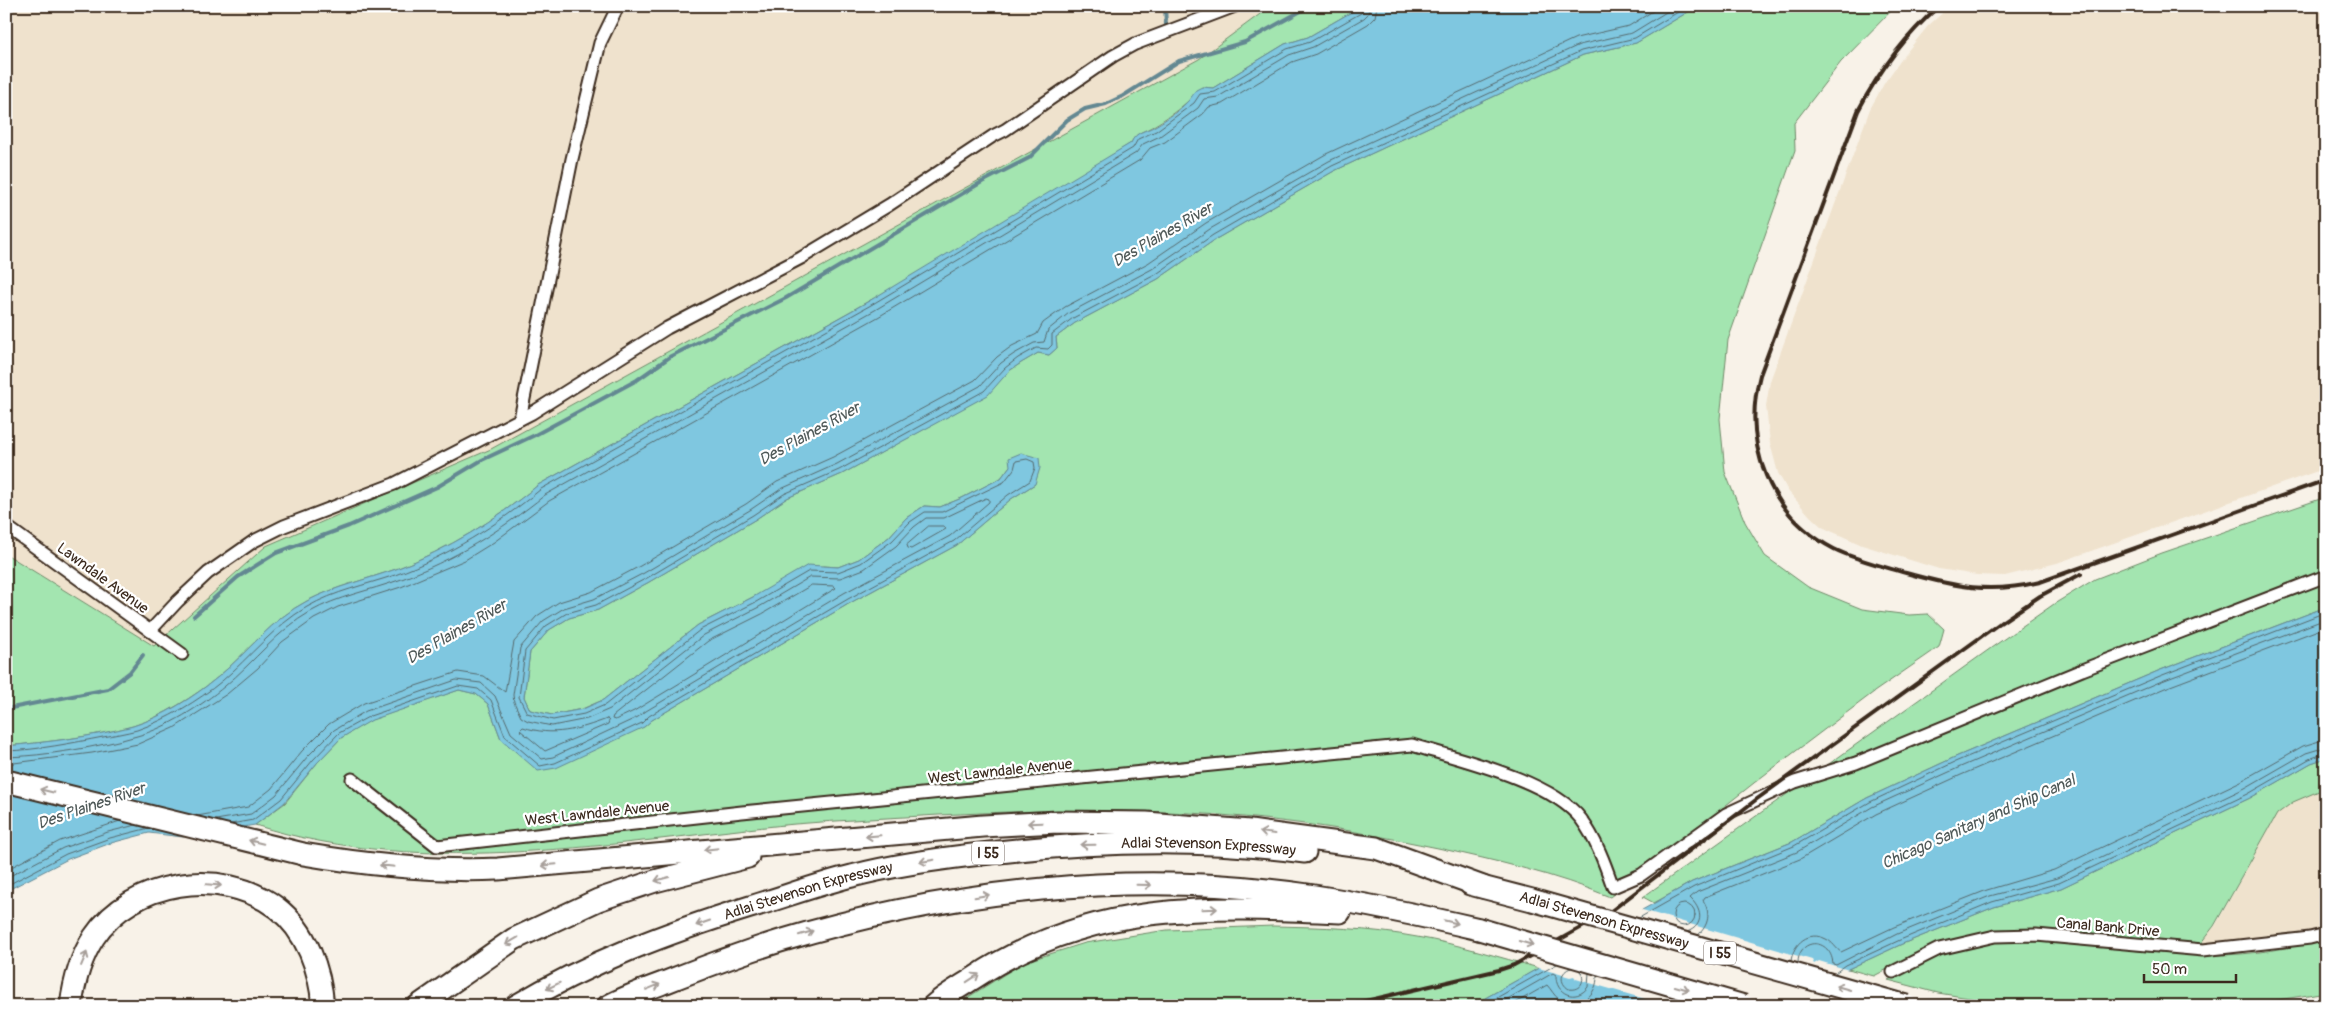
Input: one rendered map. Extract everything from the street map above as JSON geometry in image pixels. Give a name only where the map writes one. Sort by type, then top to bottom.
[{"type":"highway","points":[[6,781],[303,854],[348,862],[450,871],[984,826],[1058,822],[1146,823],[1250,831],[1376,848],[1484,887]]},
{"type":"highway","points":[[418,1006],[514,939],[598,900],[720,863],[829,840]]},
{"type":"highway","name":"Adlai Stevenson Expressway","points":[[516,1006],[603,962],[664,936],[852,876],[931,860],[1079,845],[1149,843],[1247,846],[1351,859],[1484,887],[1907,1006]]},
{"type":"highway","points":[[71,1006],[73,990],[82,961],[94,937],[114,915],[144,894],[177,884],[216,884],[248,892],[277,908],[296,930],[312,956],[321,982],[323,1006]]},
{"type":"highway","points":[[608,1006],[732,956],[840,923],[913,907],[990,894],[1126,885],[1210,887],[1306,895],[1423,916],[1480,929],[1744,1006]]},
{"type":"highway","points":[[933,1006],[1000,960],[1055,935],[1110,920],[1168,911],[1245,908],[1423,916]]},
{"type":"street","points":[[520,419],[572,159],[600,43],[618,6]]},
{"type":"street","points":[[150,631],[208,573],[254,541],[284,526],[394,484],[520,419],[667,328],[801,258],[890,205],[993,136],[1005,130],[1113,56],[1135,44],[1235,6]]},
{"type":"street","name":"Lawndale Avenue","points":[[6,526],[182,654]]},
{"type":"street","name":"West Lawndale Avenue","points":[[352,779],[437,846],[742,812],[1412,745],[1486,767],[1538,788],[1566,804],[1580,817],[1590,833],[1613,887],[1641,875],[1726,814],[1795,782],[1856,763],[2082,670],[2326,576]]},
{"type":"street","name":"Canal Bank Drive","points":[[1893,972],[1939,948],[1994,936],[2036,935],[2203,950],[2301,939],[2326,934]]},
{"type":"shaded area","points":[[6,6],[1271,6],[1199,59],[491,449],[266,546],[154,646],[6,554]]},
{"type":"shaded area","points":[[1950,6],[2326,6],[2326,468],[2057,563],[2005,576],[1977,575],[1939,569],[1862,545],[1822,527],[1788,491],[1778,473],[1770,443],[1766,406],[1770,381],[1870,109],[1885,82],[1906,53],[1928,26]]},
{"type":"shaded area","points":[[2326,788],[2326,930],[2254,942],[2200,944],[2215,926],[2277,814],[2293,802]]},
{"type":"green space","points":[[1271,6],[1362,6],[1308,37],[1285,44],[1213,88],[1202,87],[1180,108],[1138,134],[1131,143],[984,237],[538,485],[488,522],[453,543],[416,561],[329,591],[294,608],[271,626],[218,677],[167,712],[133,726],[117,730],[70,739],[6,746],[6,554],[154,646],[266,546],[491,449],[1199,59]]},
{"type":"green space","points":[[1698,6],[1896,6],[1841,62],[1794,123],[1795,150],[1728,340],[1720,419],[1725,472],[1745,522],[1765,556],[1808,587],[1862,609],[1909,615],[1928,614],[1944,629],[1939,647],[1874,692],[1759,779],[1610,897],[1547,875],[1438,848],[1308,824],[1202,814],[1026,811],[939,815],[795,824],[524,852],[455,853],[388,850],[321,841],[255,825],[285,803],[317,763],[341,738],[371,720],[459,690],[476,694],[488,704],[501,739],[644,727],[652,720],[850,603],[957,545],[1011,499],[1035,484],[1010,466],[1001,478],[962,498],[940,507],[924,506],[906,518],[889,537],[859,559],[838,567],[824,566],[753,597],[698,625],[603,700],[582,709],[552,715],[530,710],[524,697],[530,652],[549,630],[569,618],[598,610],[756,519],[787,498],[842,474],[987,395],[1009,371],[1021,363],[1038,353],[1049,355],[1057,348],[1056,337],[1075,323],[1158,279],[1216,239],[1334,171],[1583,55],[1636,43]]},
{"type":"green space","points":[[2326,497],[2326,607],[2158,671],[1953,758],[1867,798],[1792,842],[1692,882],[1654,903],[1643,897],[1991,648],[2054,604],[2095,579],[2162,553]]},
{"type":"green space","points":[[2326,758],[2326,788],[2293,802],[2277,814],[2214,926],[2200,944],[1989,932],[1930,950],[1874,976],[1848,969],[1902,944],[1994,907],[2061,888],[2250,798],[2311,763]]},
{"type":"green space","points":[[1273,926],[1345,929],[1399,934],[1448,943],[1539,968],[1471,1006],[954,1006],[1024,962],[1085,943],[1167,930]]},
{"type":"green space","points":[[2037,939],[2149,952],[2216,955],[2271,950],[2326,939],[2326,992],[2242,1006],[2020,1006],[1938,993],[1888,980],[1942,953],[2004,940]]},
{"type":"water","name":"Des Plaines River","points":[[1362,6],[1698,6],[1636,43],[1583,55],[1334,171],[1216,239],[1158,279],[1075,323],[1056,337],[1057,348],[1049,355],[1038,353],[1021,363],[1009,371],[988,395],[842,474],[787,498],[756,519],[598,610],[569,618],[549,630],[530,652],[524,697],[530,710],[552,715],[583,709],[603,700],[698,625],[753,597],[808,565],[838,567],[859,559],[889,537],[906,518],[924,506],[940,507],[1001,478],[1010,466],[1009,458],[1021,453],[1039,458],[1040,468],[1035,484],[1011,499],[957,545],[850,603],[652,720],[644,727],[556,768],[538,771],[501,739],[488,704],[476,694],[459,690],[372,720],[341,738],[317,763],[284,803],[255,825],[183,837],[149,833],[111,843],[68,859],[6,891],[6,746],[70,739],[117,730],[133,726],[167,712],[218,677],[271,626],[294,608],[329,591],[416,561],[453,543],[488,522],[538,485],[869,301],[1131,143],[1138,134],[1155,126],[1178,111],[1193,96],[1196,90],[1202,87],[1213,88],[1285,44],[1308,37]]},
{"type":"water","name":"Chicago Sanitary and Ship Canal","points":[[2326,607],[2326,758],[2311,763],[2250,798],[2061,888],[1994,907],[1902,944],[1848,969],[1802,1006],[1471,1006],[1692,882],[1792,842],[1867,798],[1953,758],[2158,671]]},
{"type":"pier","points":[[1639,909],[1812,960],[1814,964],[1819,961],[1852,971],[1806,1006],[1669,1006],[1576,979],[1574,976],[1570,977],[1535,967]]},
{"type":"waterway","points":[[1165,6],[1166,25]]},
{"type":"waterway","points":[[194,616],[238,577],[276,553],[349,526],[437,487],[482,460],[535,435],[637,380],[671,356],[786,298],[982,182],[1029,158],[1067,120],[1085,109],[1106,104],[1123,96],[1179,61],[1245,42],[1310,6]]},
{"type":"waterway","points":[[6,709],[108,689],[130,672],[143,655]]},
{"type":"railway","points":[[1939,6],[1904,42],[1875,82],[1858,111],[1760,375],[1755,401],[1755,427],[1758,451],[1766,475],[1777,497],[1792,517],[1811,535],[1834,549],[1860,560],[1957,585],[2005,588],[2040,582],[2326,480]]},
{"type":"railway","points":[[1344,1006],[1514,965],[1611,911],[1757,799],[2000,623],[2040,596],[2081,574]]}]
